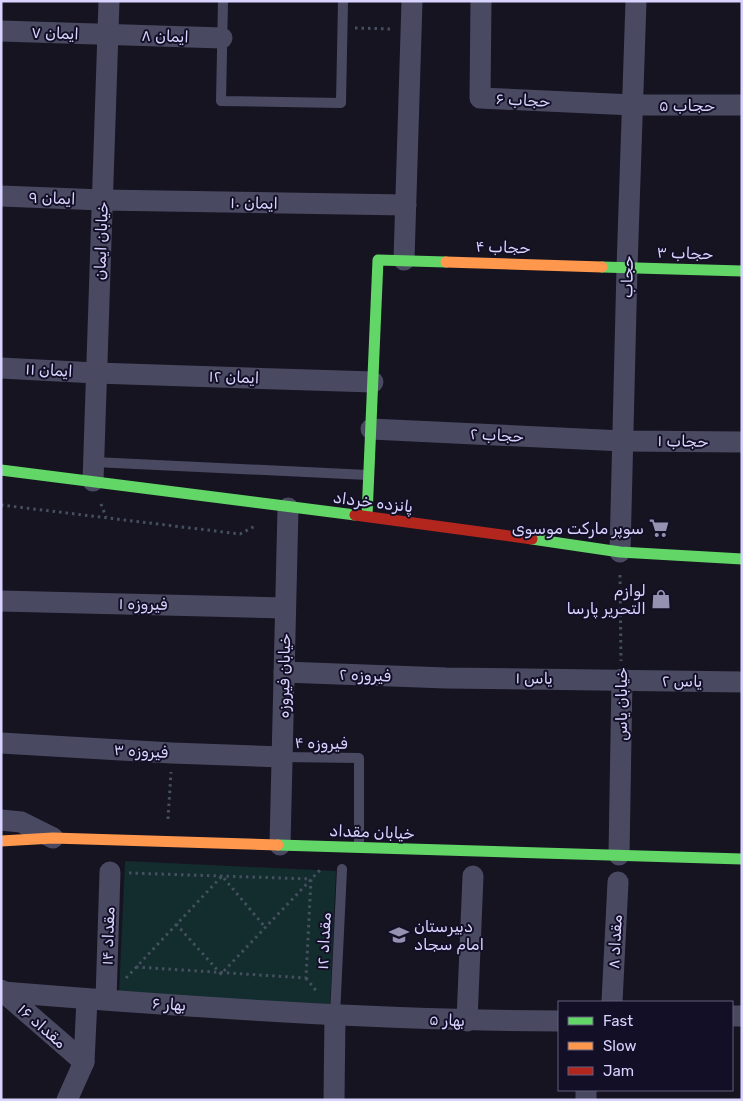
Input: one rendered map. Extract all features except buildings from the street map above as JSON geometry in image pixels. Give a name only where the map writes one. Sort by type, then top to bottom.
[{"type":"street","name":"خیابان ایمان","points":[[93,472],[109,1]]},
{"type":"street","points":[[404,260],[412,1]]},
{"type":"street","name":"حجاب ۶","points":[[481,1],[480,98],[633,105]]},
{"type":"street","name":"حجاب","points":[[620,552],[636,1]]},
{"type":"street","name":"ایمان ۷","points":[[1,31],[108,35]]},
{"type":"street","name":"ایمان ۸","points":[[108,35],[222,38]]},
{"type":"street","name":"حجاب ۵","points":[[633,105],[742,105]]},
{"type":"street","name":"ایمان ۹","points":[[1,196],[102,200]]},
{"type":"street","name":"ایمان ۱۰","points":[[102,200],[406,205]]},
{"type":"street","name":"حجاب ۴","points":[[373,382],[378,260],[627,268]]},
{"type":"street","name":"حجاب ۳","points":[[627,268],[742,271]]},
{"type":"street","name":"ایمان ۱۱","points":[[1,368],[96,373]]},
{"type":"street","name":"ایمان ۱۲","points":[[96,373],[373,382]]},
{"type":"street","points":[[367,516],[373,382]]},
{"type":"street","name":"حجاب ۲","points":[[371,429],[623,441]]},
{"type":"street","name":"حجاب ۱","points":[[623,441],[742,442]]},
{"type":"street","name":"پانزده خرداد","points":[[1,470],[93,472],[288,508],[367,516],[620,552],[742,560]]},
{"type":"street","name":"خیابان فیروزه","points":[[280,845],[288,508]]},
{"type":"street","name":"فیروزه ۱","points":[[1,601],[285,608]]},
{"type":"street","name":"فیروزه ۲","points":[[284,672],[446,678]]},
{"type":"street","name":"یاس ۱","points":[[446,678],[622,679]]},
{"type":"street","name":"یاس ۲","points":[[622,679],[742,682]]},
{"type":"street","name":"خیابان یاس","points":[[619,855],[622,679]]},
{"type":"street","name":"فیروزه ۳","points":[[1,743],[282,757]]},
{"type":"street","points":[[1,820],[21,822],[53,838]]},
{"type":"street","name":"خیابان مقداد","points":[[1,841],[53,838],[742,859]]},
{"type":"street","name":"مقداد ۱۴","points":[[84,1062],[96,999],[110,872]]},
{"type":"street","points":[[467,1020],[473,876]]},
{"type":"street","name":"مقداد ۸","points":[[612,1001],[618,882]]},
{"type":"street","name":"بهار ۶","points":[[2,991],[335,1015]]},
{"type":"street","name":"مقداد ۱۶","points":[[2,991],[84,1062]]},
{"type":"street","points":[[334,1100],[335,1015]]},
{"type":"street","name":"بهار ۵","points":[[335,1015],[558,1021]]},
{"type":"street","points":[[67,1100],[84,1062]]},
{"type":"lane","points":[[223,1],[221,101],[341,103],[343,1]]},
{"type":"lane","points":[[93,472],[369,476]]},
{"type":"lane","name":"فیروزه ۴","points":[[282,757],[359,758],[359,848]]},
{"type":"lane","name":"مقداد ۱۲","points":[[335,1015],[342,869]]},
{"type":"path","points":[[342,28],[411,29]]},
{"type":"path","points":[[1,505],[240,534],[288,508]]},
{"type":"path","name":"خیابان یاس","points":[[620,552],[622,679]]},
{"type":"path","points":[[166,842],[172,753]]},
{"type":"path","points":[[110,872],[311,879]]},
{"type":"path","points":[[96,999],[136,968],[222,876]]},
{"type":"path","points":[[222,876],[265,927]]},
{"type":"path","points":[[221,974],[311,879]]},
{"type":"path","points":[[136,968],[306,978],[311,879]]},
{"type":"path","points":[[176,924],[221,974]]},
{"type":"green space","points":[[125,861],[336,871],[330,1004],[119,995]]},
{"type":"traffic: fast","points":[[367,516],[378,260],[446,262]]},
{"type":"traffic: fast","points":[[602,267],[742,271]]},
{"type":"traffic: fast","points":[[1,470],[355,515]]},
{"type":"traffic: fast","points":[[532,539],[620,552],[742,559]]},
{"type":"traffic: fast","points":[[278,845],[742,859]]},
{"type":"traffic: slow","points":[[446,262],[602,267]]},
{"type":"traffic: slow","points":[[1,841],[53,838],[278,845]]},
{"type":"traffic: jam","points":[[355,515],[532,539]]},
{"type":"place","name":"سوپر مارکت موسوی","points":[[659,528]]},
{"type":"place","name":"لوازم التحریر پارسا","points":[[661,599]]},
{"type":"place","name":"دبیرستان امام سجاد","points":[[399,935]]}]
